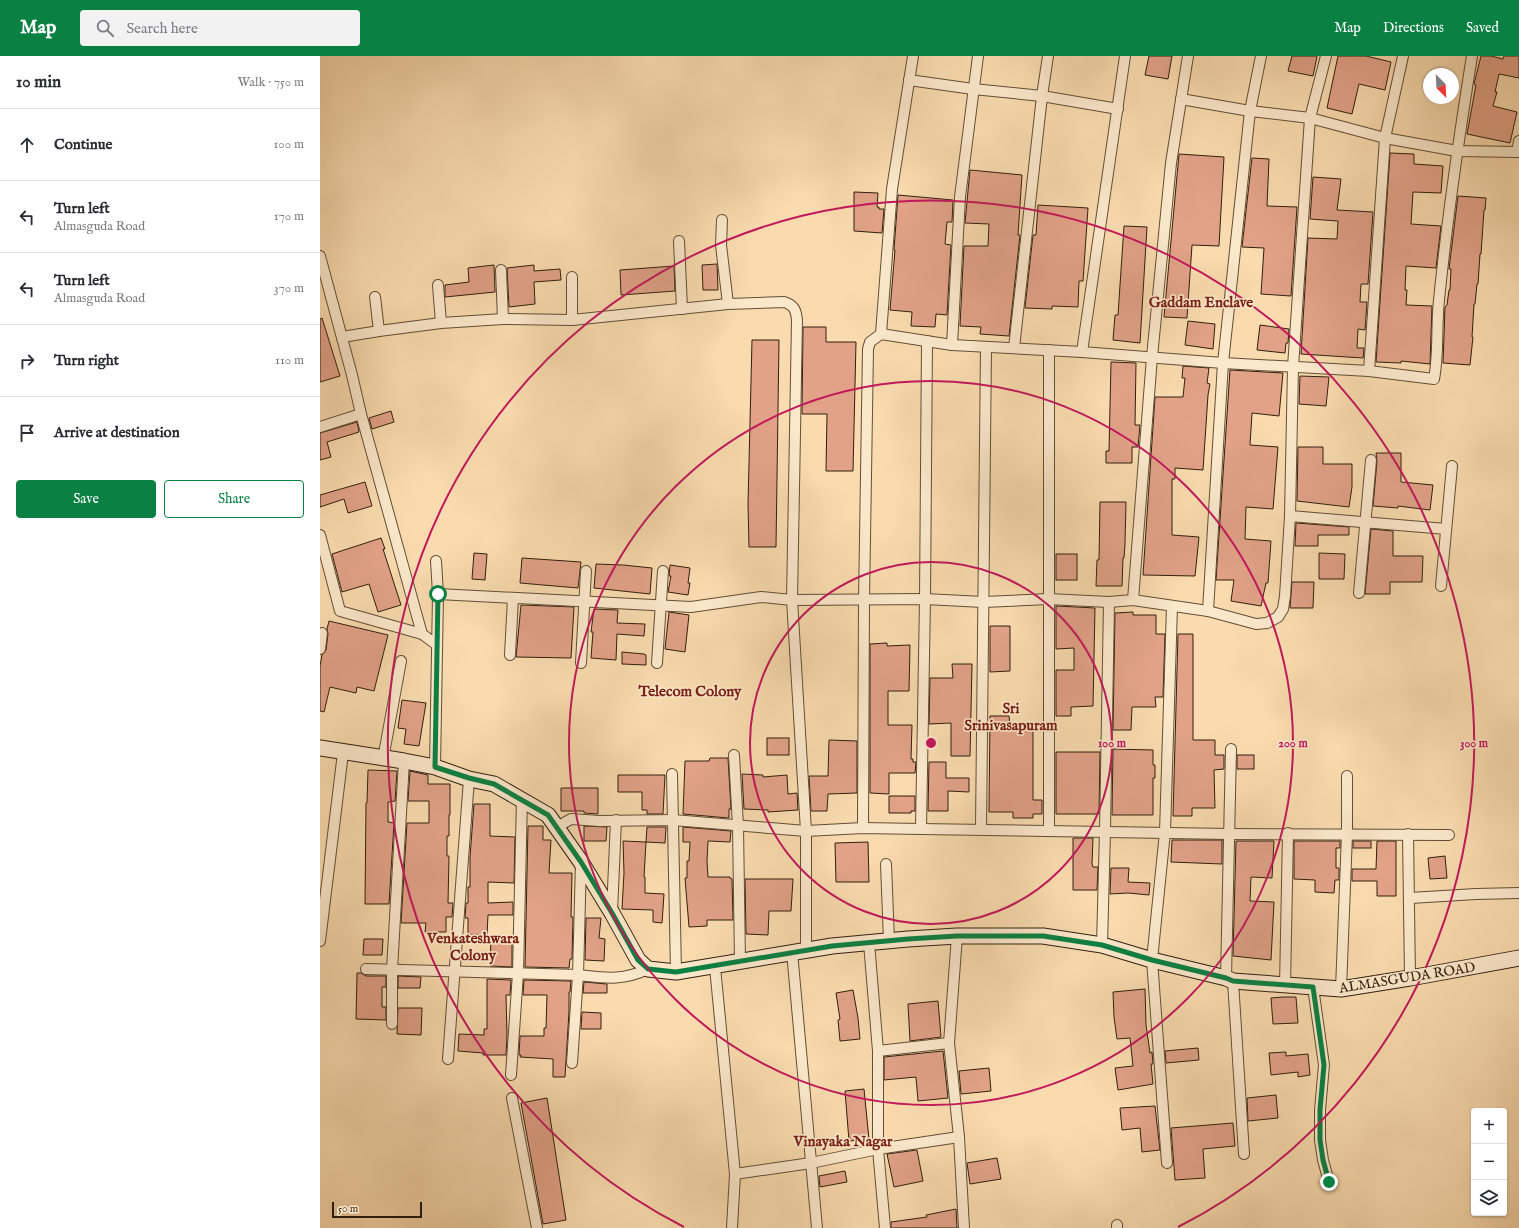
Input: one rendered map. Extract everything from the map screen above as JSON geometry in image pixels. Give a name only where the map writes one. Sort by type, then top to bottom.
[{"type":"street","points":[[881,334],[892,189],[913,56]]},
{"type":"street","points":[[952,344],[960,197],[978,56]]},
{"type":"street","points":[[1014,348],[1042,96],[1048,56]]},
{"type":"street","points":[[1082,352],[1125,56]]},
{"type":"street","points":[[1133,600],[1152,357],[1171,163],[1188,56]]},
{"type":"street","points":[[1208,611],[1223,363],[1250,110],[1261,56]]},
{"type":"street","points":[[438,594],[691,607],[761,597],[792,600],[926,599],[983,602],[1048,599],[1109,602],[1133,600],[1208,611],[1256,624],[1267,624],[1278,617],[1283,609],[1285,596],[1290,516],[1293,367],[1310,118],[1326,56]]},
{"type":"street","points":[[1369,371],[1385,138],[1403,56]]},
{"type":"street","points":[[863,828],[864,600],[868,349],[870,342],[881,334],[927,342],[986,347],[1369,371],[1434,379],[1436,367],[1439,302],[1457,151],[1472,56]]},
{"type":"street","points":[[909,80],[973,89],[1042,96],[1118,109]]},
{"type":"street","points":[[1180,99],[1310,118],[1385,138],[1457,151],[1518,152],[1519,141]]},
{"type":"street","points":[[722,220],[721,245],[728,304]]},
{"type":"street","points":[[679,241],[682,309]]},
{"type":"street","points":[[320,256],[361,414],[422,634]]},
{"type":"street","points":[[501,270],[503,319]]},
{"type":"street","points":[[572,277],[572,320]]},
{"type":"street","points":[[438,285],[441,323]]},
{"type":"street","points":[[376,297],[379,331]]},
{"type":"street","points":[[342,337],[441,323],[503,319],[572,320],[728,304],[784,302],[792,305],[796,311],[792,600],[806,831],[799,951],[810,1162],[816,1228]]},
{"type":"street","points":[[921,829],[926,599],[927,342]]},
{"type":"street","points":[[981,829],[986,347]]},
{"type":"street","points":[[1049,350],[1049,830]]},
{"type":"street","points":[[320,427],[361,414]]},
{"type":"street","points":[[1359,593],[1371,460]]},
{"type":"street","points":[[1441,586],[1452,466]]},
{"type":"street","points":[[1290,516],[1446,529]]},
{"type":"street","points":[[320,535],[340,611],[422,634],[437,645]]},
{"type":"street","points":[[435,767],[438,594],[436,561]]},
{"type":"street","points":[[581,664],[586,571]]},
{"type":"street","points":[[657,663],[663,571]]},
{"type":"street","points":[[510,655],[513,598]]},
{"type":"street","points":[[1102,945],[1109,602]]},
{"type":"street","points":[[1167,1163],[1152,960],[1165,832],[1172,606]]},
{"type":"street","points":[[320,649],[322,633]]},
{"type":"street","points":[[383,758],[401,661]]},
{"type":"street","points":[[320,748],[435,767],[494,784],[522,798],[548,815],[558,827],[581,862],[638,960],[648,969],[634,976],[623,978],[578,975],[366,969]]},
{"type":"street","points":[[1231,749],[1229,834],[1229,980],[1244,1154]]},
{"type":"street","points":[[320,941],[343,753]]},
{"type":"street","points":[[734,755],[738,826],[740,962]]},
{"type":"street","points":[[392,1024],[392,970],[404,761]]},
{"type":"street","points":[[672,774],[676,972]]},
{"type":"street","points":[[1341,989],[1347,834],[1346,776]]},
{"type":"street","points":[[448,1058],[469,778]]},
{"type":"street","points":[[511,1075],[518,973],[522,798]]},
{"type":"street","points":[[558,827],[571,819],[598,821],[674,820],[806,831],[863,828],[1229,834],[1288,833],[1449,835]]},
{"type":"street","points":[[612,913],[616,820]]},
{"type":"street","points":[[1285,986],[1288,833]]},
{"type":"street","points":[[1408,834],[1410,978]]},
{"type":"street","points":[[572,1063],[578,975],[581,862]]},
{"type":"street","points":[[886,864],[888,941]]},
{"type":"street","points":[[1410,898],[1519,893]]},
{"type":"street","points":[[957,936],[949,1043],[959,1137],[964,1228]]},
{"type":"street","name":"ALMASGUDA ROAD","points":[[648,969],[676,972],[832,946],[957,936],[1043,936],[1102,945],[1229,980],[1285,986],[1341,989],[1519,958]]},
{"type":"street","points":[[869,943],[878,1051],[878,1149],[885,1228]]},
{"type":"street","points":[[715,966],[735,1174],[732,1228]]},
{"type":"street","points":[[1313,987],[1324,1065],[1320,1110],[1320,1140],[1323,1160],[1329,1182]]},
{"type":"street","points":[[878,1051],[949,1043]]},
{"type":"street","points":[[512,1098],[537,1228]]},
{"type":"street","points":[[735,1174],[878,1149],[959,1137]]},
{"type":"building","points":[[1149,56],[1172,56],[1168,79],[1145,75]]},
{"type":"building","points":[[1292,56],[1317,56],[1313,76],[1288,71]]},
{"type":"building","points":[[1338,56],[1366,56],[1391,62],[1385,90],[1359,84],[1352,114],[1327,108]]},
{"type":"building","points":[[1481,56],[1491,56],[1503,59],[1504,56],[1519,56],[1519,78],[1499,74],[1495,92],[1497,92],[1493,106],[1517,112],[1510,143],[1467,134],[1476,85],[1474,84]]},
{"type":"building","points":[[1390,153],[1414,154],[1414,164],[1443,166],[1441,193],[1413,192],[1411,224],[1441,226],[1436,268],[1406,266],[1406,305],[1432,306],[1430,364],[1401,361],[1401,363],[1376,362]]},
{"type":"building","points":[[1179,154],[1224,157],[1219,246],[1192,245],[1187,318],[1164,317]]},
{"type":"building","points":[[1252,158],[1269,159],[1267,206],[1297,207],[1291,296],[1261,294],[1264,248],[1242,247]]},
{"type":"building","points":[[970,170],[1022,175],[1018,235],[1020,235],[1009,336],[980,334],[981,327],[960,326],[964,246],[988,246],[989,224],[965,223]]},
{"type":"building","points":[[1313,177],[1341,179],[1337,210],[1373,212],[1368,284],[1361,284],[1360,302],[1367,302],[1365,330],[1358,329],[1357,348],[1364,348],[1363,358],[1301,354],[1308,238],[1337,239],[1338,221],[1310,219]]},
{"type":"building","points":[[854,192],[878,193],[877,207],[879,207],[879,209],[884,209],[882,233],[854,231]]},
{"type":"building","points":[[898,195],[953,200],[952,222],[947,222],[945,244],[951,245],[947,315],[936,314],[935,327],[911,326],[912,312],[890,310]]},
{"type":"building","points":[[1458,196],[1486,198],[1478,284],[1474,304],[1470,365],[1443,363],[1445,307],[1447,305],[1450,290],[1451,269],[1449,269]]},
{"type":"building","points":[[1038,205],[1088,208],[1083,281],[1079,281],[1078,307],[1052,306],[1052,309],[1025,308],[1033,235],[1036,235]]},
{"type":"building","points":[[1124,226],[1147,227],[1140,343],[1113,340],[1115,315],[1118,315]]},
{"type":"building","points":[[717,264],[718,290],[703,290],[702,265]]},
{"type":"building","points":[[494,265],[495,292],[445,297],[445,285],[469,282],[468,268]]},
{"type":"building","points":[[534,265],[534,271],[560,269],[561,280],[534,282],[535,304],[509,307],[507,268]]},
{"type":"building","points":[[674,266],[675,291],[621,295],[620,270]]},
{"type":"building","points":[[322,318],[340,376],[320,382],[320,319]]},
{"type":"building","points":[[1188,321],[1215,324],[1213,349],[1185,345]]},
{"type":"building","points":[[1260,325],[1289,329],[1288,343],[1286,343],[1285,353],[1257,350]]},
{"type":"building","points":[[803,327],[826,327],[826,342],[856,342],[853,471],[826,471],[827,414],[802,414]]},
{"type":"building","points":[[752,340],[779,340],[776,547],[749,547],[748,504]]},
{"type":"building","points":[[1111,362],[1136,363],[1135,425],[1140,425],[1138,447],[1132,447],[1132,463],[1106,463],[1106,451],[1109,451]]},
{"type":"building","points":[[1183,366],[1209,368],[1207,383],[1210,384],[1203,470],[1175,468],[1175,479],[1172,479],[1172,535],[1199,537],[1195,576],[1143,575],[1155,397],[1183,397],[1185,378],[1182,378]]},
{"type":"building","points":[[1230,370],[1283,373],[1279,416],[1252,413],[1250,445],[1278,447],[1273,509],[1246,507],[1245,539],[1271,541],[1268,583],[1266,583],[1261,606],[1231,601],[1234,580],[1216,580]]},
{"type":"building","points":[[1300,376],[1329,377],[1326,406],[1299,404]]},
{"type":"building","points":[[391,411],[394,422],[372,429],[369,418]]},
{"type":"building","points":[[357,422],[359,432],[327,442],[331,457],[320,460],[320,433]]},
{"type":"building","points":[[1298,447],[1323,447],[1323,464],[1352,464],[1352,487],[1349,507],[1297,501]]},
{"type":"building","points":[[1376,453],[1401,453],[1401,482],[1433,485],[1430,510],[1398,506],[1398,508],[1373,506],[1377,461]]},
{"type":"building","points":[[365,482],[372,506],[348,513],[344,499],[320,507],[320,495]]},
{"type":"building","points":[[1100,502],[1126,502],[1122,586],[1096,586],[1097,560],[1099,560]]},
{"type":"building","points":[[1296,523],[1349,527],[1349,535],[1318,535],[1318,546],[1295,546]]},
{"type":"building","points":[[1371,529],[1393,531],[1393,556],[1423,556],[1422,582],[1390,582],[1390,594],[1365,594]]},
{"type":"building","points":[[381,538],[385,549],[383,549],[401,605],[378,612],[369,584],[342,592],[332,554]]},
{"type":"building","points":[[474,553],[487,554],[485,580],[472,579]]},
{"type":"building","points":[[1319,553],[1345,554],[1344,579],[1319,579]]},
{"type":"building","points":[[1056,554],[1077,554],[1077,580],[1056,580]]},
{"type":"building","points":[[522,558],[581,562],[578,588],[520,583]]},
{"type":"building","points":[[596,564],[652,568],[650,594],[594,588]]},
{"type":"building","points":[[670,565],[690,568],[688,595],[668,592],[671,576],[669,576]]},
{"type":"building","points":[[1292,582],[1314,582],[1313,608],[1290,608]]},
{"type":"building","points":[[521,605],[574,607],[571,658],[516,657]]},
{"type":"building","points":[[1056,606],[1095,608],[1093,706],[1071,707],[1071,716],[1056,716],[1056,670],[1074,670],[1074,648],[1056,649]]},
{"type":"building","points":[[594,609],[618,610],[617,623],[645,624],[644,636],[617,634],[616,660],[591,658],[593,632],[591,632]]},
{"type":"building","points":[[669,612],[689,615],[685,652],[665,649]]},
{"type":"building","points":[[1133,612],[1133,615],[1156,615],[1156,634],[1165,634],[1163,697],[1155,697],[1156,707],[1132,707],[1131,730],[1113,730],[1115,613]]},
{"type":"building","points":[[329,621],[388,635],[374,691],[357,687],[356,693],[330,687],[324,712],[320,711],[320,666],[322,655],[326,650]]},
{"type":"building","points":[[990,626],[1010,626],[1010,671],[990,672]]},
{"type":"building","points":[[1178,634],[1193,634],[1193,740],[1215,740],[1215,755],[1224,755],[1224,769],[1214,770],[1215,808],[1192,808],[1192,816],[1173,816]]},
{"type":"building","points":[[887,643],[887,646],[910,645],[909,691],[888,691],[888,725],[912,725],[911,759],[913,759],[913,762],[916,762],[915,773],[889,773],[889,794],[870,793],[870,644]]},
{"type":"building","points":[[622,652],[646,655],[646,665],[622,664]]},
{"type":"building","points":[[952,664],[972,664],[970,756],[951,756],[951,723],[929,724],[930,678],[953,678]]},
{"type":"building","points":[[402,700],[426,703],[419,746],[404,744],[406,729],[398,728]]},
{"type":"building","points":[[990,716],[1009,716],[1010,725],[1033,725],[1033,800],[1042,800],[1042,814],[1033,814],[1033,818],[1013,818],[1013,812],[989,812]]},
{"type":"building","points":[[767,738],[789,738],[789,755],[767,755]]},
{"type":"building","points":[[829,740],[857,741],[857,793],[828,794],[827,811],[811,811],[809,776],[828,776]]},
{"type":"building","points":[[1113,749],[1153,750],[1155,778],[1153,778],[1153,815],[1112,815]]},
{"type":"building","points":[[1056,752],[1100,752],[1099,814],[1056,814]]},
{"type":"building","points":[[1237,755],[1254,755],[1254,769],[1237,769]]},
{"type":"building","points":[[710,758],[728,758],[731,809],[729,809],[729,818],[683,814],[685,761],[709,761]]},
{"type":"building","points":[[929,762],[946,762],[946,778],[969,778],[969,792],[948,791],[948,811],[928,811]]},
{"type":"building","points":[[368,770],[397,771],[395,801],[388,802],[388,822],[394,823],[389,904],[365,904],[366,803]]},
{"type":"building","points":[[410,771],[428,775],[428,784],[450,784],[449,836],[447,836],[447,856],[449,856],[448,903],[453,903],[452,917],[446,917],[446,932],[425,932],[426,923],[401,923],[407,823],[429,823],[429,801],[408,801]]},
{"type":"building","points":[[742,774],[763,775],[763,777],[787,775],[788,794],[797,793],[798,810],[768,812],[768,810],[744,809]]},
{"type":"building","points":[[618,775],[665,775],[663,814],[647,814],[647,810],[642,810],[642,792],[618,792]]},
{"type":"building","points":[[561,788],[598,788],[598,814],[584,813],[584,811],[561,811]]},
{"type":"building","points":[[889,796],[915,796],[915,811],[911,811],[911,813],[889,813]]},
{"type":"building","points":[[474,804],[490,804],[490,836],[515,837],[514,883],[488,882],[488,903],[513,902],[513,915],[488,915],[487,935],[468,935],[468,918],[465,918],[466,903],[468,903],[468,887],[470,887],[470,857]]},
{"type":"building","points":[[528,826],[543,826],[543,840],[551,840],[549,873],[572,873],[572,959],[570,959],[569,968],[525,967]]},
{"type":"building","points":[[584,826],[607,827],[606,841],[584,841]]},
{"type":"building","points":[[647,827],[666,827],[665,843],[646,842]]},
{"type":"building","points":[[683,827],[731,831],[730,842],[708,841],[707,861],[708,877],[730,877],[732,879],[733,920],[707,920],[707,926],[689,927],[685,878],[687,878],[687,861],[689,861],[690,842],[683,842]]},
{"type":"building","points":[[1073,838],[1093,838],[1092,864],[1093,867],[1098,867],[1097,890],[1073,890]]},
{"type":"building","points":[[1172,840],[1222,840],[1222,864],[1171,862]]},
{"type":"building","points":[[623,841],[646,842],[644,877],[645,893],[664,894],[662,923],[653,922],[653,910],[622,909],[624,873]]},
{"type":"building","points":[[1236,841],[1274,841],[1272,878],[1251,877],[1250,901],[1274,902],[1271,960],[1233,956]]},
{"type":"building","points":[[1294,841],[1340,841],[1340,848],[1336,848],[1336,868],[1339,868],[1339,880],[1335,880],[1334,893],[1315,892],[1315,880],[1294,879]]},
{"type":"building","points":[[1353,841],[1371,841],[1371,848],[1353,848]]},
{"type":"building","points":[[1377,841],[1396,841],[1396,896],[1377,896],[1377,881],[1352,881],[1352,869],[1376,869]]},
{"type":"building","points":[[868,842],[869,882],[836,882],[835,843]]},
{"type":"building","points":[[1445,856],[1447,878],[1430,879],[1428,858]]},
{"type":"building","points":[[1111,868],[1129,868],[1128,882],[1150,883],[1149,895],[1128,893],[1110,894]]},
{"type":"building","points":[[745,879],[793,879],[791,911],[769,911],[768,935],[746,934]]},
{"type":"building","points":[[586,918],[601,918],[599,938],[605,939],[604,961],[585,960]]},
{"type":"building","points":[[491,938],[512,938],[512,967],[490,966]]},
{"type":"building","points":[[364,939],[383,939],[382,955],[363,955]]},
{"type":"building","points":[[357,973],[361,973],[366,976],[386,976],[386,987],[382,987],[382,1007],[386,1007],[386,1020],[356,1019]]},
{"type":"building","points":[[398,976],[421,977],[420,988],[398,988]]},
{"type":"building","points":[[487,979],[511,980],[510,995],[506,995],[506,1055],[483,1055],[483,1053],[458,1051],[459,1034],[484,1035],[484,1029],[487,1029]]},
{"type":"building","points":[[524,980],[571,981],[569,992],[565,1077],[553,1077],[553,1059],[520,1057],[521,1055],[519,1055],[520,1036],[544,1036],[544,1028],[546,1028],[547,995],[523,995]]},
{"type":"building","points":[[584,982],[607,984],[607,993],[583,993]]},
{"type":"building","points":[[1145,989],[1146,1025],[1150,1053],[1152,1052],[1153,1064],[1151,1064],[1153,1084],[1118,1090],[1115,1068],[1133,1066],[1130,1038],[1117,1039],[1113,992]]},
{"type":"building","points":[[853,990],[860,1039],[840,1041],[838,1020],[840,1019],[836,993]]},
{"type":"building","points":[[1296,997],[1298,1023],[1273,1024],[1271,998]]},
{"type":"building","points":[[938,1001],[941,1037],[910,1041],[908,1004]]},
{"type":"building","points":[[398,1008],[422,1008],[421,1035],[397,1034]]},
{"type":"building","points":[[582,1012],[601,1013],[601,1029],[581,1029]]},
{"type":"building","points":[[1198,1048],[1199,1060],[1166,1063],[1165,1051]]},
{"type":"building","points":[[943,1051],[948,1098],[918,1101],[916,1077],[884,1080],[884,1057]]},
{"type":"building","points":[[1286,1052],[1286,1056],[1308,1054],[1310,1075],[1298,1077],[1298,1072],[1271,1075],[1269,1053]]},
{"type":"building","points":[[989,1068],[991,1091],[961,1094],[959,1071]]},
{"type":"building","points":[[864,1089],[869,1139],[849,1141],[845,1091]]},
{"type":"building","points":[[1276,1095],[1278,1118],[1248,1121],[1247,1098]]},
{"type":"building","points":[[547,1098],[566,1220],[543,1224],[521,1103]]},
{"type":"building","points":[[1155,1106],[1160,1150],[1142,1152],[1140,1128],[1122,1130],[1120,1108]]},
{"type":"building","points":[[1233,1123],[1235,1146],[1203,1149],[1205,1178],[1175,1180],[1171,1128]]},
{"type":"building","points":[[917,1150],[923,1181],[894,1187],[887,1154]]},
{"type":"building","points":[[997,1158],[1001,1179],[970,1184],[967,1163]]},
{"type":"building","points":[[845,1171],[847,1182],[820,1187],[819,1176]]},
{"type":"building","points":[[956,1209],[957,1228],[891,1228],[891,1222],[927,1217],[926,1215]]},
{"type":"district","name":"Gaddam Enclave","points":[[1201,302]]},
{"type":"district","name":"Telecom Colony","points":[[690,691]]},
{"type":"district","name":"Sri Srinivasapuram","points":[[1011,716]]},
{"type":"district","name":"Venkateshwara Colony","points":[[473,946]]},
{"type":"district","name":"Vinayaka Nagar","points":[[843,1141]]},
{"type":"route","points":[[438,594],[435,767],[494,784],[522,798],[548,815],[558,827],[581,862],[638,960],[648,969],[676,972],[832,946],[908,939],[957,936],[1043,936],[1102,945],[1152,960],[1233,981],[1313,987],[1324,1065],[1320,1110],[1320,1140],[1323,1160],[1329,1182]]}]
